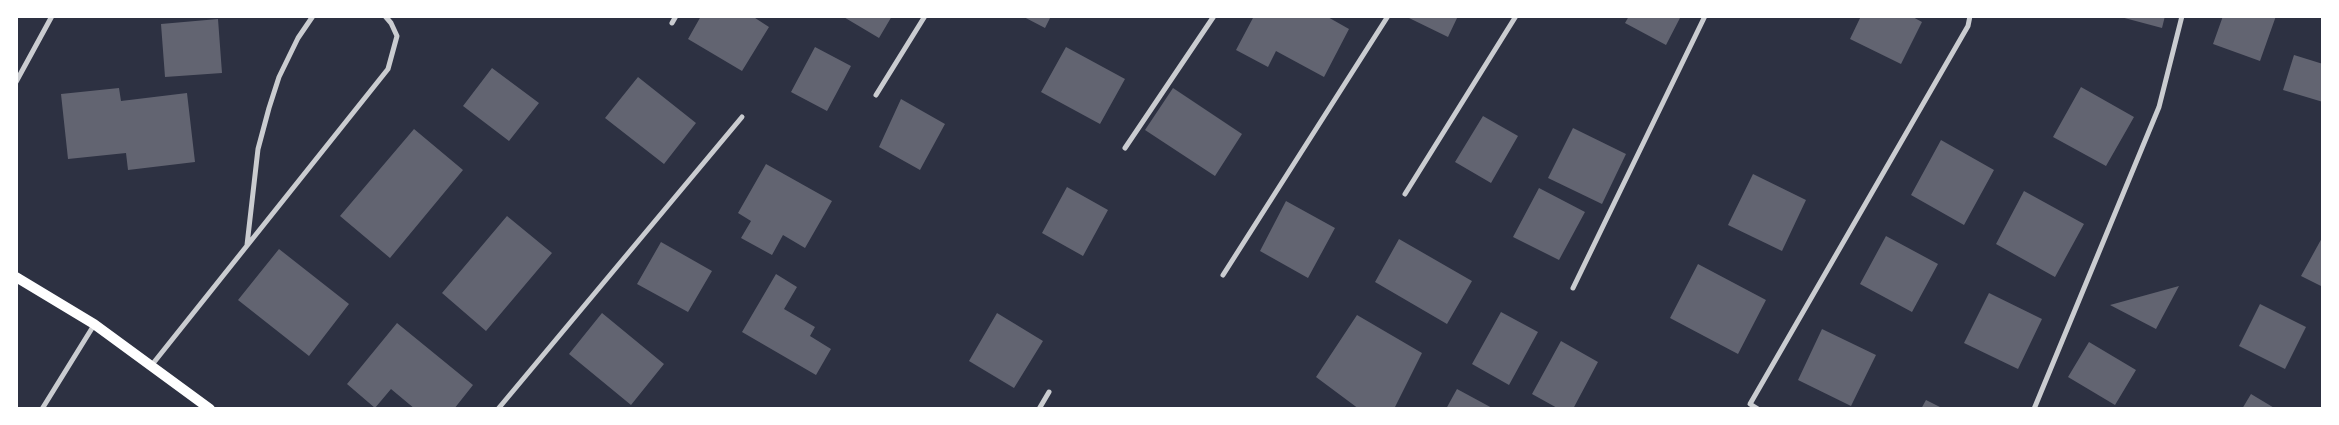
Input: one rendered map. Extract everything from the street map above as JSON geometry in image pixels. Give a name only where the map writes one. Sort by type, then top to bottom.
[{"type":"main road","points":[[16,277],[94,324],[210,409]]},
{"type":"street","points":[[16,82],[52,16]]},
{"type":"street","points":[[246,245],[258,149],[282,69],[298,38],[313,16]]},
{"type":"street","points":[[152,366],[246,245],[388,69],[396,36],[385,16]]},
{"type":"street","points":[[672,22],[676,16]]},
{"type":"street","points":[[876,95],[925,16]]},
{"type":"street","points":[[1125,148],[1214,16]]},
{"type":"street","points":[[1223,274],[1388,16]]},
{"type":"street","points":[[1405,194],[1516,16]]},
{"type":"street","points":[[1573,288],[1705,16]]},
{"type":"street","points":[[1758,409],[1750,404],[1963,34],[1970,16]]},
{"type":"street","points":[[2034,409],[2159,107],[2182,16]]},
{"type":"street","points":[[498,409],[742,117]]},
{"type":"street","points":[[42,409],[94,324]]},
{"type":"street","points":[[1038,409],[1049,392]]},
{"type":"building","points":[[701,16],[752,16],[769,27],[742,71],[688,39]]},
{"type":"building","points":[[842,16],[892,16],[879,38]]},
{"type":"building","points":[[1022,16],[1051,16],[1045,28]]},
{"type":"building","points":[[1254,16],[1326,16],[1349,29],[1324,77],[1276,51],[1268,67],[1236,50]]},
{"type":"building","points":[[1410,16],[1458,16],[1448,37],[1409,18]]},
{"type":"building","points":[[1629,16],[1681,16],[1666,45],[1625,23]]},
{"type":"building","points":[[1861,16],[1911,16],[1922,22],[1901,64],[1850,39]]},
{"type":"building","points":[[2117,16],[2165,16],[2162,28]]},
{"type":"building","points":[[2223,16],[2276,16],[2260,61],[2213,44]]},
{"type":"building","points":[[218,19],[222,73],[165,77],[161,24]]},
{"type":"building","points":[[815,47],[851,66],[827,111],[791,92]]},
{"type":"building","points":[[1066,47],[1125,79],[1100,124],[1041,92]]},
{"type":"building","points":[[2294,55],[2323,64],[2323,102],[2283,90]]},
{"type":"building","points":[[492,68],[539,103],[509,141],[463,106]]},
{"type":"building","points":[[638,77],[696,123],[664,164],[605,118]]},
{"type":"building","points":[[2081,87],[2134,117],[2106,166],[2053,137]]},
{"type":"building","points":[[119,88],[121,101],[187,93],[195,162],[128,170],[126,153],[68,159],[61,94]]},
{"type":"building","points":[[1173,88],[1242,134],[1215,176],[1145,130]]},
{"type":"building","points":[[901,99],[945,124],[920,170],[879,147]]},
{"type":"building","points":[[1483,116],[1518,136],[1491,183],[1455,162]]},
{"type":"building","points":[[1573,128],[1626,154],[1602,204],[1548,178]]},
{"type":"building","points":[[414,129],[463,170],[390,258],[340,216]]},
{"type":"building","points":[[1941,140],[1994,170],[1964,225],[1911,195]]},
{"type":"building","points":[[766,164],[832,201],[805,248],[783,235],[772,255],[741,238],[751,221],[738,213]]},
{"type":"building","points":[[1753,174],[1806,200],[1782,251],[1728,225]]},
{"type":"building","points":[[1067,187],[1108,210],[1083,256],[1042,233]]},
{"type":"building","points":[[1539,188],[1585,212],[1559,260],[1513,237]]},
{"type":"building","points":[[2024,191],[2084,224],[2055,277],[1996,244]]},
{"type":"building","points":[[1286,201],[1335,228],[1308,278],[1260,251]]},
{"type":"building","points":[[507,216],[552,253],[486,331],[442,293]]},
{"type":"building","points":[[1886,236],[1938,264],[1912,312],[1860,284]]},
{"type":"building","points":[[2323,236],[2323,287],[2301,276]]},
{"type":"building","points":[[1399,239],[1472,281],[1447,324],[1375,282]]},
{"type":"building","points":[[661,242],[712,271],[688,312],[637,284]]},
{"type":"building","points":[[279,249],[349,304],[309,356],[238,300]]},
{"type":"building","points":[[1698,264],[1766,300],[1738,354],[1670,318]]},
{"type":"building","points":[[776,274],[797,287],[784,309],[815,327],[810,336],[831,349],[816,375],[742,332]]},
{"type":"building","points":[[2179,286],[2156,329],[2110,305]]},
{"type":"building","points":[[1989,293],[2042,319],[2018,369],[1964,343]]},
{"type":"building","points":[[2260,304],[2306,327],[2285,369],[2239,346]]},
{"type":"building","points":[[1501,312],[1538,332],[1509,385],[1472,364]]},
{"type":"building","points":[[602,313],[664,364],[631,405],[569,354]]},
{"type":"building","points":[[997,313],[1043,341],[1014,388],[969,361]]},
{"type":"building","points":[[1357,315],[1422,353],[1394,409],[1359,409],[1316,377]]},
{"type":"building","points":[[397,323],[473,385],[454,409],[415,409],[391,389],[375,408],[347,384]]},
{"type":"building","points":[[1822,329],[1876,355],[1851,406],[1798,380]]},
{"type":"building","points":[[1561,341],[1598,362],[1573,409],[1559,409],[1532,394]]},
{"type":"building","points":[[2089,342],[2136,370],[2115,405],[2068,377]]},
{"type":"building","points":[[1457,389],[1494,409],[1446,409]]},
{"type":"building","points":[[2251,394],[2276,409],[2242,409]]},
{"type":"building","points":[[1926,400],[1944,409],[1921,409]]}]
